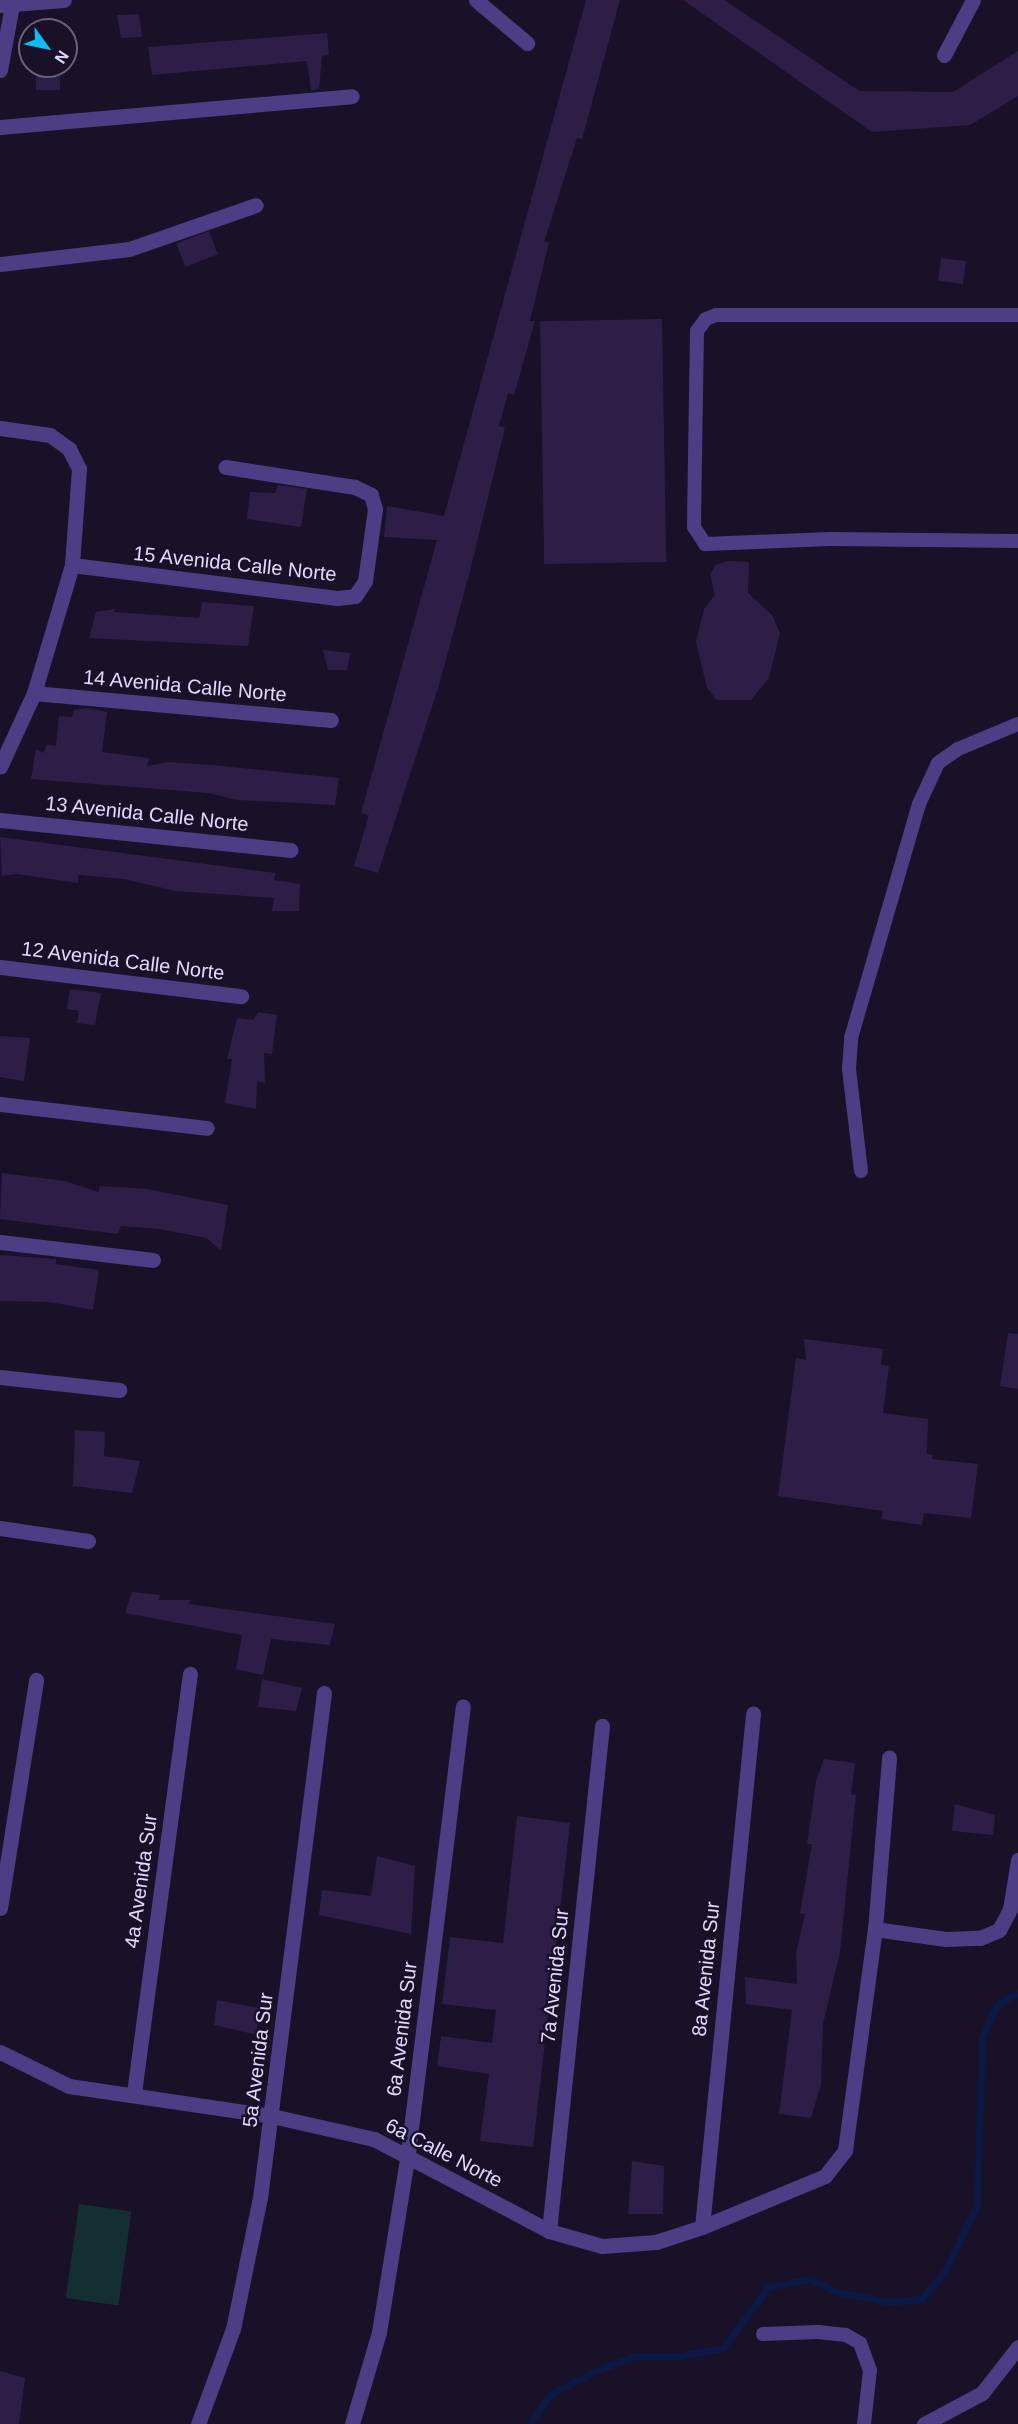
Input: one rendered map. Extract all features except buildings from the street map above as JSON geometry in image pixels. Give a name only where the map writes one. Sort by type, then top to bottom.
[{"type":"street","points":[[0,69],[8,4],[64,0]]},
{"type":"street","points":[[476,0],[527,43]]},
{"type":"street","points":[[944,55],[973,0]]},
{"type":"street","points":[[0,127],[352,96]]},
{"type":"street","points":[[0,264],[129,249],[256,205]]},
{"type":"street","points":[[0,428],[50,435],[69,449],[79,469],[72,565],[34,693],[0,767]]},
{"type":"street","name":"15 Avenida Calle Norte","points":[[72,565],[337,598],[355,596],[365,581],[375,509],[370,495],[356,487],[226,467]]},
{"type":"street","name":"14 Avenida Calle Norte","points":[[34,693],[331,720]]},
{"type":"street","name":"13 Avenida Calle Norte","points":[[0,820],[290,850]]},
{"type":"street","name":"12 Avenida Calle Norte","points":[[0,967],[241,996]]},
{"type":"street","points":[[0,1104],[207,1128]]},
{"type":"street","points":[[0,1242],[153,1260]]},
{"type":"street","points":[[0,1377],[119,1390]]},
{"type":"street","points":[[0,1528],[88,1541]]},
{"type":"street","name":"4a Avenida Sur","points":[[135,2093],[190,1674]]},
{"type":"street","points":[[0,1908],[36,1680]]},
{"type":"street","name":"5a Avenida Sur","points":[[198,2424],[233,2329],[272,2116],[324,1693]]},
{"type":"street","name":"6a Avenida Sur","points":[[352,2424],[379,2332],[408,2154],[463,1706]]},
{"type":"street","name":"8a Avenida Sur","points":[[702,2227],[753,1714]]},
{"type":"street","name":"7a Avenida Sur","points":[[549,2231],[602,1726]]},
{"type":"street","points":[[889,1758],[874,1929],[945,1938],[980,1938],[999,1930],[1010,1909],[1018,1860]]},
{"type":"street","name":"6a Calle Norte","points":[[0,2052],[69,2086],[135,2093],[272,2116],[374,2139],[408,2154],[549,2231],[602,2246],[656,2242],[702,2227],[825,2176],[845,2150],[874,1929]]},
{"type":"street","points":[[924,2424],[982,2393],[1018,2347]]},
{"type":"lane","points":[[1018,315],[716,315],[706,320],[697,331],[693,527],[705,544],[830,539],[1018,541]]},
{"type":"lane","points":[[861,1172],[849,1069],[851,1038],[928,780],[938,764],[958,749],[1018,724]]},
{"type":"lane","points":[[763,2334],[818,2332],[846,2335],[860,2343],[870,2370],[864,2424]]},
{"type":"green space","points":[[79,2204],[131,2211],[118,2305],[66,2298]]},
{"type":"waterway","points":[[529,2424],[551,2394],[595,2371],[636,2356],[679,2356],[723,2348],[768,2287],[810,2279],[838,2292],[888,2302],[922,2299],[945,2271],[977,2205],[982,2038],[996,2006],[1018,1992]]}]
